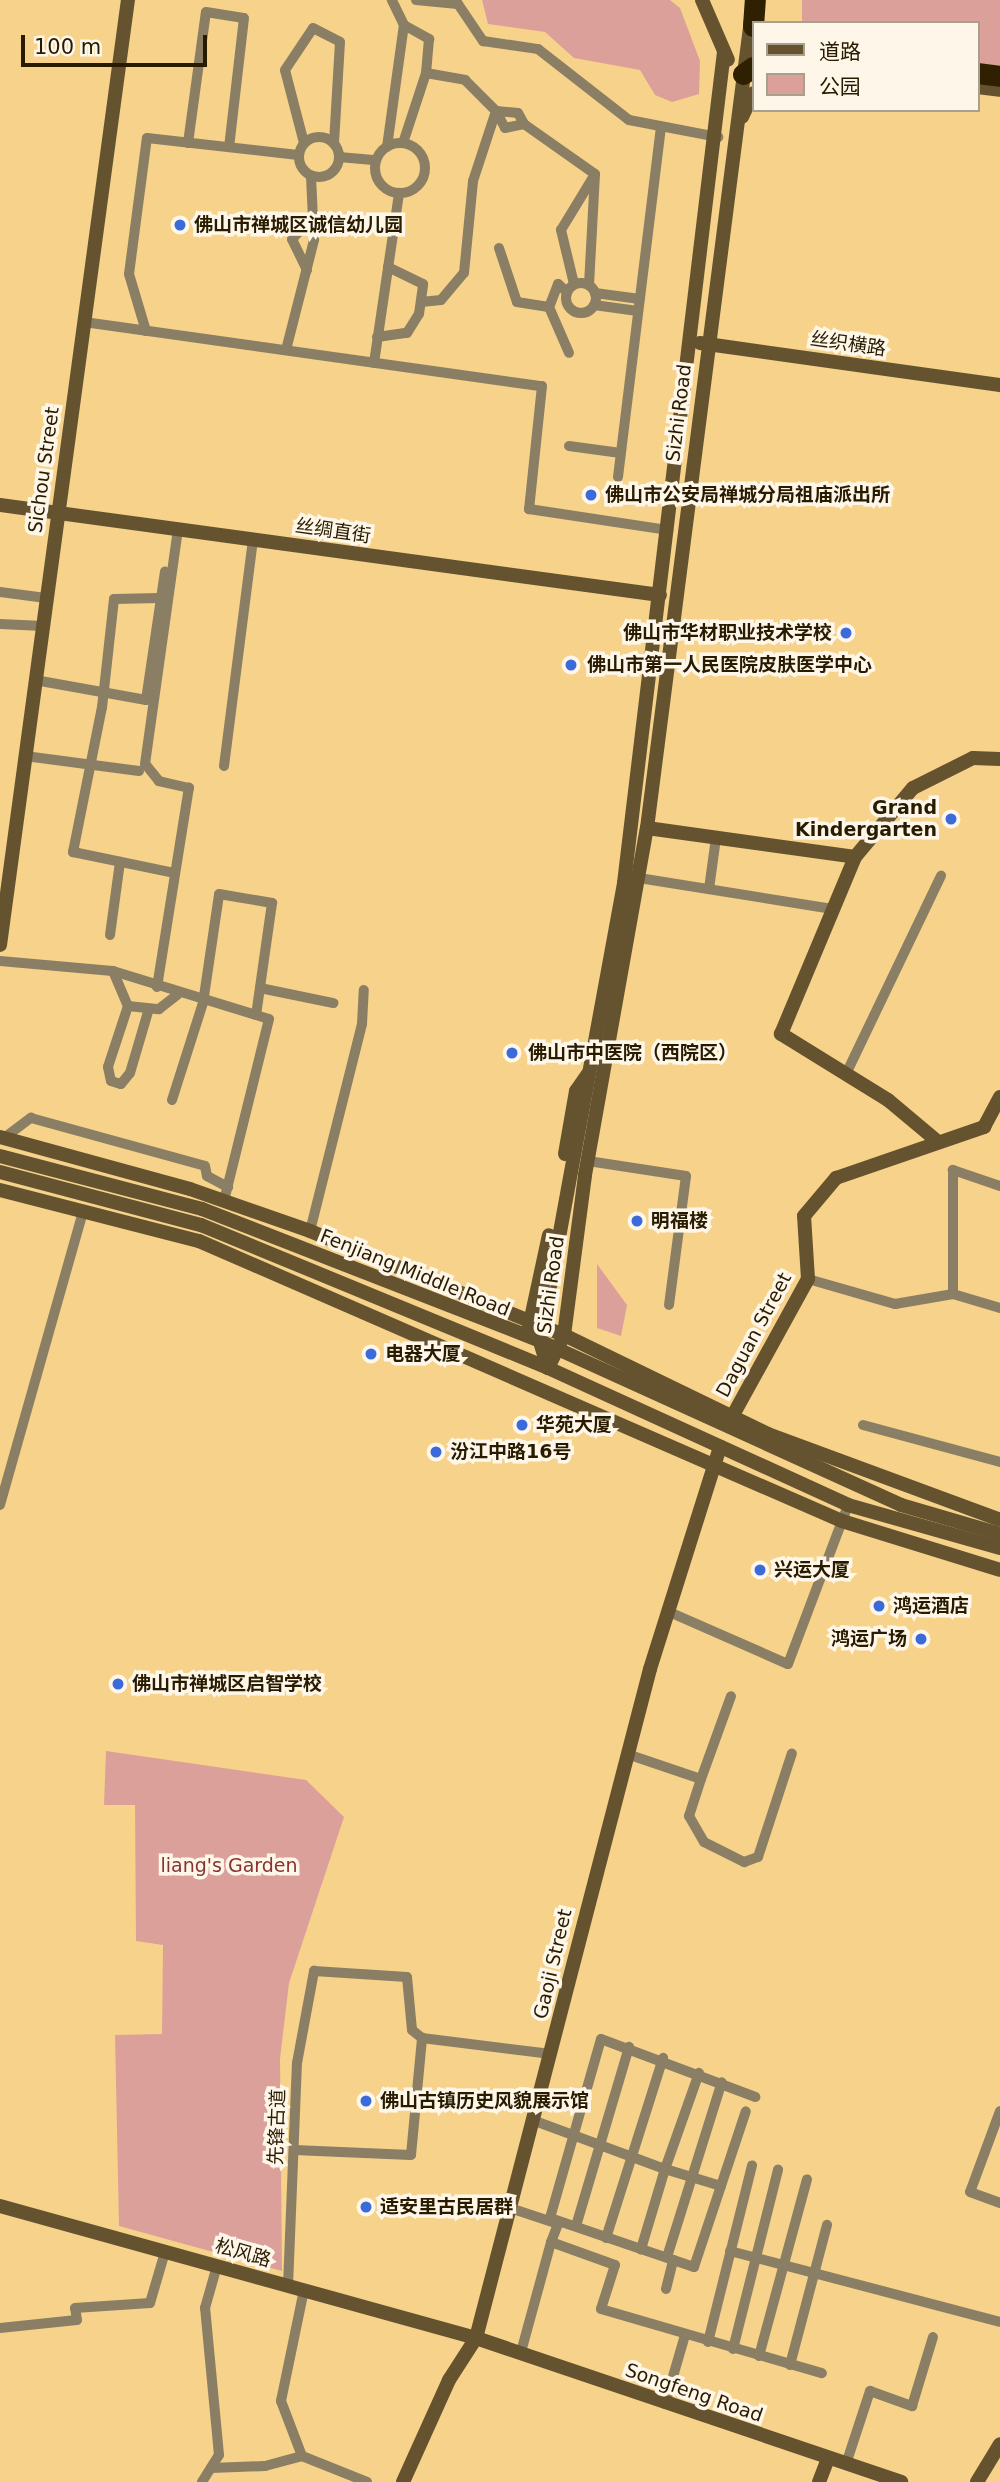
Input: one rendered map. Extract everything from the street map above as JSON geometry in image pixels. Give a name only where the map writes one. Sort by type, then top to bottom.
[{"type":"highway","points":[[979,73],[1000,76]]},
{"type":"main road","name":"Sichou Street","points":[[0,945],[128,0]]},
{"type":"main road","points":[[702,0],[724,52],[718,137]]},
{"type":"main road","name":"Sizhi Road","points":[[548,1368],[560,1351],[564,1335],[588,1161],[647,828],[706,344],[735,134],[750,71],[752,42]]},
{"type":"main road","points":[[718,137],[750,71],[724,52]]},
{"type":"main road","points":[[979,87],[1000,90]]},
{"type":"main road","points":[[735,134],[752,95]]},
{"type":"main road","name":"Sizhi Road","points":[[548,1368],[535,1333],[576,1091],[591,1070],[624,883],[718,137]]},
{"type":"main road","name":"丝织横路","points":[[691,342],[1000,385]]},
{"type":"main road","name":"丝绸直街","points":[[0,505],[660,594]]},
{"type":"main road","points":[[937,1140],[846,1074],[780,1034],[855,857],[913,788],[973,758],[1000,760]]},
{"type":"main road","points":[[647,828],[855,857]]},
{"type":"main road","name":"Daguan Street","points":[[732,1417],[808,1279],[804,1216],[836,1178],[937,1140],[984,1127],[1000,1097]]},
{"type":"main road","points":[[2,1138],[226,1194],[535,1333],[564,1335],[732,1417],[862,1473],[1000,1520]]},
{"type":"main road","name":"Fenjiang Middle Road","points":[[0,1156],[202,1209],[535,1333],[560,1351],[901,1504],[1000,1534]]},
{"type":"main road","name":"Fenjiang Middle Road","points":[[0,1172],[201,1225],[548,1368],[848,1505],[1000,1548]]},
{"type":"main road","points":[[0,1190],[199,1241],[842,1521],[1000,1570]]},
{"type":"main road","name":"Gaoji Street","points":[[403,2482],[449,2380],[476,2338],[535,2121],[627,1754],[667,1611],[712,1464],[720,1447]]},
{"type":"main road","name":"松风路","points":[[0,2206],[476,2338]]},
{"type":"main road","name":"Songfeng Road","points":[[476,2338],[901,2482]]},
{"type":"main road","points":[[977,2482],[1000,2444]]},
{"type":"main road","points":[[819,2482],[828,2458]]},
{"type":"street","points":[[392,0],[404,25],[387,146],[376,160],[379,182],[399,193]]},
{"type":"street","points":[[416,0],[458,4],[483,41],[538,48],[611,109],[661,127],[718,137]]},
{"type":"street","points":[[188,143],[206,12],[244,18],[229,147]]},
{"type":"street","points":[[404,25],[429,39],[426,74],[404,143]]},
{"type":"street","points":[[299,155],[304,143],[285,70],[313,28],[340,42],[334,144],[339,157],[330,174],[312,176]]},
{"type":"street","points":[[426,74],[465,80],[496,111],[505,128],[524,124],[595,174]]},
{"type":"street","points":[[421,302],[442,300],[464,273],[473,181],[496,111]]},
{"type":"street","points":[[618,477],[661,127]]},
{"type":"street","points":[[304,143],[316,137],[334,144]]},
{"type":"street","points":[[146,331],[129,274],[147,138],[299,155]]},
{"type":"street","points":[[387,146],[404,143],[418,151],[425,166],[420,183],[399,193]]},
{"type":"street","points":[[286,350],[306,270],[313,217],[312,176],[299,155]]},
{"type":"street","points":[[339,157],[376,160]]},
{"type":"street","points":[[595,174],[561,230],[571,288],[568,306],[576,312],[594,305],[638,312]]},
{"type":"street","points":[[594,305],[592,289],[595,174]]},
{"type":"street","points":[[374,363],[399,193]]},
{"type":"street","points":[[306,270],[292,239],[313,217]]},
{"type":"street","points":[[499,248],[517,302],[549,307]]},
{"type":"street","points":[[377,337],[407,333],[421,302],[423,284],[388,267]]},
{"type":"street","points":[[569,353],[549,307],[558,284],[640,299]]},
{"type":"street","points":[[84,322],[542,386],[530,509],[668,530]]},
{"type":"street","points":[[569,446],[621,453]]},
{"type":"street","points":[[157,986],[189,788],[159,781],[145,764],[178,528]]},
{"type":"street","points":[[224,766],[253,539]]},
{"type":"street","points":[[35,680],[146,700],[166,562]]},
{"type":"street","points":[[0,592],[46,598]]},
{"type":"street","points":[[160,598],[114,599],[104,693],[72,852],[174,873]]},
{"type":"street","points":[[0,624],[43,626]]},
{"type":"street","points":[[25,756],[139,771]]},
{"type":"street","points":[[709,889],[716,838]]},
{"type":"street","points":[[110,935],[120,862]]},
{"type":"street","points":[[846,1074],[941,876]]},
{"type":"street","points":[[639,878],[833,909]]},
{"type":"street","points":[[172,1100],[203,1003],[219,894],[272,903],[256,1015]]},
{"type":"street","points":[[0,961],[113,971],[203,1003],[269,1018],[226,1194],[207,1176],[205,1166],[31,1118],[2,1138]]},
{"type":"street","points":[[113,971],[128,1006],[108,1067],[111,1081],[121,1084],[130,1073],[148,1012],[178,994]]},
{"type":"street","points":[[260,988],[334,1003]]},
{"type":"street","points":[[310,1231],[362,1024],[364,990]]},
{"type":"street","points":[[128,1006],[148,1012]]},
{"type":"street","points":[[588,1161],[686,1176],[669,1305]]},
{"type":"street","points":[[953,1294],[953,1170],[1000,1186]]},
{"type":"street","points":[[0,1505],[83,1210]]},
{"type":"street","points":[[808,1279],[895,1304],[953,1294],[1000,1308]]},
{"type":"street","points":[[863,1425],[1000,1462]]},
{"type":"street","points":[[667,1611],[788,1664],[848,1505]]},
{"type":"street","points":[[731,1696],[689,1816],[704,1842],[744,1862],[758,1857],[792,1753]]},
{"type":"street","points":[[627,1754],[701,1779]]},
{"type":"street","name":"先锋古道","points":[[288,2286],[297,2063],[314,1970],[407,1977],[412,2030],[422,2038]]},
{"type":"street","points":[[294,2150],[411,2155],[422,2038],[551,2054]]},
{"type":"street","points":[[746,2111],[694,2267],[550,2218],[601,2039],[663,2058],[755,2097]]},
{"type":"street","points":[[576,2226],[629,2047]]},
{"type":"street","points":[[606,2238],[663,2058]]},
{"type":"street","points":[[641,2249],[665,2169],[699,2073]]},
{"type":"street","points":[[666,2289],[670,2258],[722,2082]]},
{"type":"street","points":[[1000,2111],[970,2192],[1000,2203]]},
{"type":"street","points":[[535,2121],[631,2159],[721,2186]]},
{"type":"street","points":[[708,2342],[752,2165]]},
{"type":"street","points":[[733,2349],[778,2171]]},
{"type":"street","points":[[759,2356],[782,2262],[807,2179]]},
{"type":"street","points":[[510,2208],[558,2224],[521,2352]]},
{"type":"street","points":[[790,2365],[827,2225]]},
{"type":"street","points":[[551,2242],[615,2265],[601,2309],[822,2374]]},
{"type":"street","points":[[730,2251],[815,2269],[1000,2322]]},
{"type":"street","points":[[0,2328],[77,2320],[75,2308],[150,2303],[165,2252]]},
{"type":"street","points":[[202,2482],[219,2455],[205,2308],[217,2266]]},
{"type":"street","points":[[302,2456],[281,2401],[304,2290]]},
{"type":"street","points":[[665,2404],[685,2335]]},
{"type":"street","points":[[846,2464],[870,2391],[912,2406],[933,2337]]},
{"type":"street","points":[[211,2468],[265,2466],[302,2456],[367,2482]]},
{"type":"green space","points":[[482,0],[670,0],[680,8],[700,61],[699,94],[672,102],[655,95],[640,70],[574,58],[545,32],[488,24]]},
{"type":"green space","points":[[802,0],[1000,0],[1000,66],[979,63],[979,21],[802,21]]},
{"type":"green space","points":[[597,1264],[627,1305],[621,1336],[597,1328]]},
{"type":"green space","name":"liang's Garden","points":[[106,1751],[306,1780],[344,1817],[289,1983],[280,2059],[282,2271],[119,2226],[115,2035],[162,2034],[163,1945],[136,1941],[135,1805],[104,1805]]},
{"type":"place","name":"佛山市禅城区诚信幼儿园","points":[[180,225]]},
{"type":"place","name":"佛山市公安局禅城分局祖庙派出所","points":[[591,495]]},
{"type":"place","name":"佛山市华材职业技术学校","points":[[846,633]]},
{"type":"place","name":"佛山市第一人民医院皮肤医学中心","points":[[571,665]]},
{"type":"place","name":"Grand Kindergarten","points":[[951,819]]},
{"type":"place","name":"佛山市中医院（西院区）","points":[[512,1053]]},
{"type":"place","name":"明福楼","points":[[637,1221]]},
{"type":"place","name":"电器大厦","points":[[371,1354]]},
{"type":"place","name":"华苑大厦","points":[[522,1425]]},
{"type":"place","name":"汾江中路16号","points":[[436,1452]]},
{"type":"place","name":"兴运大厦","points":[[760,1570]]},
{"type":"place","name":"鸿运酒店","points":[[879,1606]]},
{"type":"place","name":"鸿运广场","points":[[921,1639]]},
{"type":"place","name":"佛山市禅城区启智学校","points":[[118,1684]]},
{"type":"place","name":"佛山古镇历史风貌展示馆","points":[[366,2101]]},
{"type":"place","name":"适安里古民居群","points":[[366,2207]]}]
